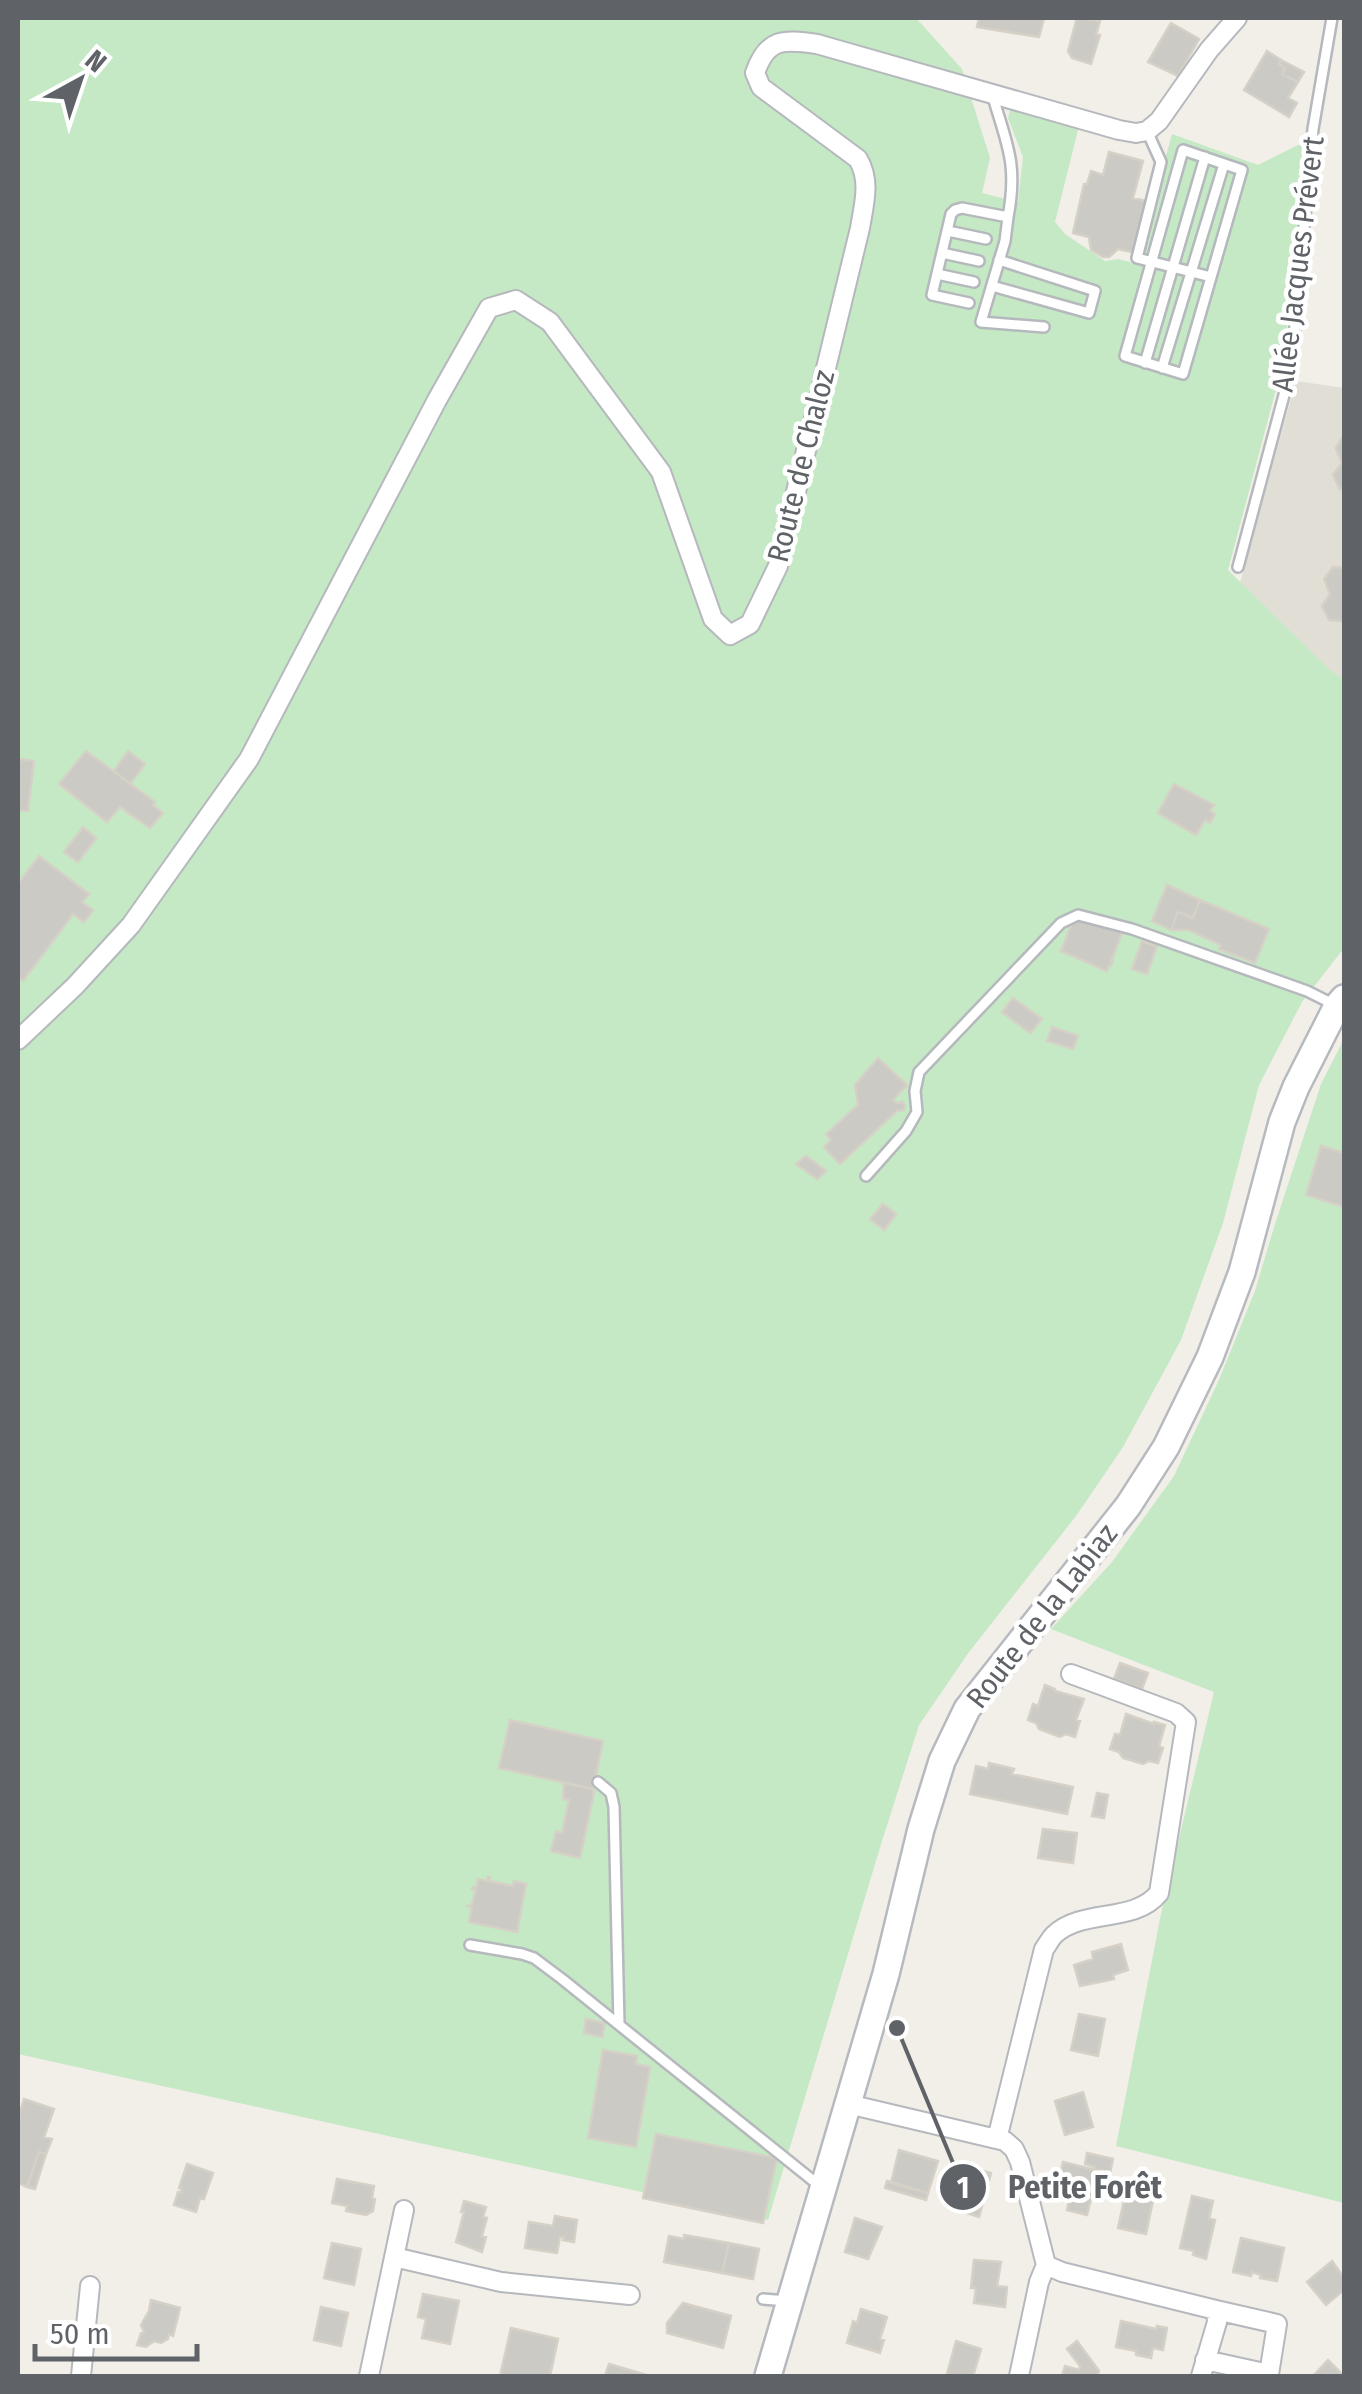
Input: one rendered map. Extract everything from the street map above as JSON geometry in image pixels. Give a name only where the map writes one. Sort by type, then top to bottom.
[{"type":"main road","name":"Route de la Labiaz","points":[[768,2376],[886,1974],[921,1829],[942,1762],[967,1709],[1128,1506],[1166,1446],[1210,1357],[1242,1272],[1282,1122],[1341,1002]]},
{"type":"street","points":[[1146,131],[1170,108],[1209,50],[1237,18]]},
{"type":"street","name":"Route de Chaloz","points":[[18,1040],[132,924],[249,759],[489,308],[516,300],[550,322],[661,472],[713,618],[730,635],[750,624],[778,566],[867,186],[864,170],[845,148],[761,87],[756,73],[768,48],[782,41],[817,44],[1119,130],[1146,131]]},
{"type":"street","points":[[997,2139],[1044,1949],[1067,1926],[1140,1908],[1159,1893],[1180,1767],[1186,1722],[1176,1712],[1072,1674]]},
{"type":"street","points":[[848,2104],[1005,2141],[1014,2149],[1046,2265],[1038,2282],[1019,2376]]},
{"type":"street","points":[[369,2376],[404,2210]]},
{"type":"street","points":[[394,2258],[501,2282],[630,2296]]},
{"type":"street","points":[[1046,2265],[1278,2324],[1269,2374],[1203,2368],[1217,2322],[1216,2310]]},
{"type":"street","points":[[81,2376],[90,2286]]},
{"type":"lane","name":"Allée Jacques Prévert","points":[[1238,567],[1291,369],[1314,129],[1332,18]]},
{"type":"lane","points":[[993,94],[1013,171],[999,260],[981,322],[1044,328]]},
{"type":"lane","points":[[1146,131],[1161,162],[1136,258],[1211,277]]},
{"type":"lane","points":[[1183,150],[1242,170],[1183,374],[1125,356],[1152,262],[1183,150]]},
{"type":"lane","points":[[1145,362],[1205,157]]},
{"type":"lane","points":[[1162,368],[1224,164]]},
{"type":"lane","points":[[968,303],[932,295],[952,214],[962,208],[1008,216]]},
{"type":"lane","points":[[948,231],[986,239]]},
{"type":"lane","points":[[942,253],[979,260]]},
{"type":"lane","points":[[992,286],[1089,313],[1094,291],[999,260]]},
{"type":"lane","points":[[937,274],[974,282]]},
{"type":"lane","points":[[866,1176],[906,1131],[917,1112],[918,1072],[1061,924],[1078,915],[1132,929],[1341,1002]]},
{"type":"lane","points":[[598,1782],[611,1793],[614,1806],[619,2024]]},
{"type":"lane","points":[[470,1945],[534,1958],[823,2188]]},
{"type":"lane","points":[[762,2300],[790,2302]]},
{"type":"shaded area","points":[[1296,381],[1344,388],[1344,679],[1240,583]]},
{"type":"green space","points":[[18,18],[916,18],[962,69],[990,158],[982,193],[1018,202],[1023,157],[1008,118],[1011,105],[1079,126],[1055,222],[1065,234],[1105,261],[1118,259],[1143,265],[1147,256],[1141,249],[1172,134],[1258,165],[1310,139],[1282,367],[1228,570],[1330,670],[1344,679],[1344,948],[1302,1002],[1259,1085],[1223,1223],[1181,1340],[1123,1447],[919,1725],[768,2220],[18,2054]]},
{"type":"green space","points":[[1344,1039],[1344,2203],[1116,2146],[1161,1914],[1214,1692],[1051,1629],[1112,1562],[1174,1476],[1255,1291],[1321,1084]]},
{"type":"building","points":[[979,18],[1044,18],[1039,37],[977,27]]},
{"type":"building","points":[[1077,18],[1100,21],[1091,64],[1072,58],[1068,51]]},
{"type":"building","points":[[1171,23],[1199,39],[1178,76],[1148,62]]},
{"type":"building","points":[[1267,51],[1281,60],[1279,64],[1285,68],[1282,74],[1298,82],[1288,98],[1297,103],[1289,117],[1244,90]]},
{"type":"building","points":[[1281,60],[1304,72],[1298,82],[1282,74],[1285,68],[1279,64]]},
{"type":"building","points":[[1109,152],[1143,161],[1133,198],[1150,202],[1136,253],[1118,249],[1103,257],[1091,250],[1089,237],[1073,233],[1084,184],[1091,171],[1103,175]]},
{"type":"building","points":[[1344,435],[1344,489],[1340,489],[1333,475],[1342,463],[1336,448]]},
{"type":"building","points":[[1333,567],[1344,568],[1344,625],[1343,621],[1329,620],[1322,606],[1330,594],[1324,579]]},
{"type":"building","points":[[86,751],[155,802],[153,805],[163,813],[150,828],[120,807],[107,822],[59,784]]},
{"type":"building","points":[[128,751],[145,764],[130,784],[114,771]]},
{"type":"building","points":[[18,759],[34,761],[28,811],[18,810]]},
{"type":"building","points":[[1174,784],[1214,805],[1210,823],[1205,820],[1196,835],[1158,813]]},
{"type":"building","points":[[83,827],[96,838],[78,862],[64,852]]},
{"type":"building","points":[[39,856],[89,894],[82,902],[93,910],[84,922],[73,914],[23,981],[18,977],[18,884]]},
{"type":"building","points":[[1167,885],[1200,900],[1193,918],[1178,912],[1171,930],[1152,921]]},
{"type":"building","points":[[1200,900],[1269,929],[1255,963],[1219,949],[1221,945],[1189,930],[1171,930],[1178,912],[1193,918]]},
{"type":"building","points":[[1084,919],[1122,933],[1107,971],[1061,951],[1072,923]]},
{"type":"building","points":[[1142,941],[1157,946],[1147,974],[1132,969]]},
{"type":"building","points":[[1013,998],[1042,1019],[1030,1033],[1002,1012]]},
{"type":"building","points":[[1052,1027],[1078,1036],[1073,1049],[1047,1041]]},
{"type":"building","points":[[878,1058],[907,1085],[893,1100],[903,1102],[904,1110],[897,1111],[840,1164],[824,1147],[831,1140],[826,1134],[858,1105],[855,1085]]},
{"type":"building","points":[[1321,1146],[1344,1153],[1344,1207],[1306,1195]]},
{"type":"building","points":[[806,1156],[826,1171],[817,1179],[796,1164]]},
{"type":"building","points":[[883,1204],[896,1214],[884,1230],[870,1219]]},
{"type":"building","points":[[1120,1663],[1148,1673],[1142,1689],[1114,1679]]},
{"type":"building","points":[[1045,1685],[1084,1699],[1075,1737],[1060,1737],[1028,1720]]},
{"type":"building","points":[[1126,1714],[1165,1725],[1158,1763],[1143,1764],[1110,1749],[1115,1734],[1120,1735]]},
{"type":"building","points":[[510,1720],[603,1741],[593,1789],[499,1768]]},
{"type":"building","points":[[989,1763],[1014,1769],[1012,1774],[1073,1787],[1067,1814],[970,1794],[976,1766],[988,1769]]},
{"type":"building","points":[[564,1783],[594,1792],[580,1858],[551,1851],[556,1831],[562,1833],[569,1800],[563,1799]]},
{"type":"building","points":[[1097,1793],[1108,1795],[1104,1818],[1092,1816]]},
{"type":"building","points":[[1043,1829],[1077,1833],[1073,1863],[1038,1858]]},
{"type":"building","points":[[488,1877],[489,1881],[513,1886],[514,1881],[526,1884],[517,1932],[469,1922],[472,1907],[468,1906],[476,1890],[472,1889],[478,1879],[487,1881]]},
{"type":"building","points":[[1121,1944],[1128,1970],[1113,1975],[1114,1979],[1080,1986],[1074,1965],[1093,1959],[1092,1952]]},
{"type":"building","points":[[1079,2014],[1105,2019],[1098,2056],[1071,2050]]},
{"type":"building","points":[[586,2019],[605,2023],[602,2037],[584,2033]]},
{"type":"building","points":[[603,2050],[637,2056],[636,2064],[650,2067],[636,2147],[588,2138]]},
{"type":"building","points":[[1083,2092],[1093,2127],[1065,2135],[1055,2101]]},
{"type":"building","points":[[24,2099],[54,2109],[44,2137],[52,2139],[46,2154],[39,2152],[27,2187],[18,2183],[18,2119]]},
{"type":"building","points":[[656,2134],[777,2158],[763,2223],[643,2198]]},
{"type":"building","points":[[899,2150],[938,2161],[928,2193],[891,2183]]},
{"type":"building","points":[[39,2152],[46,2154],[35,2189],[27,2187]]},
{"type":"building","points":[[1087,2153],[1113,2159],[1110,2173],[1098,2170],[1087,2215],[1067,2210],[1070,2197],[1063,2195],[1065,2186],[1058,2184],[1063,2162],[1095,2170],[1085,2164]]},
{"type":"building","points":[[187,2164],[213,2173],[196,2212],[174,2205],[178,2192],[181,2193]]},
{"type":"building","points":[[963,2165],[991,2173],[979,2217],[951,2208]]},
{"type":"building","points":[[337,2179],[374,2186],[373,2211],[366,2215],[332,2203]]},
{"type":"building","points":[[887,2181],[928,2193],[926,2200],[885,2188]]},
{"type":"building","points":[[1128,2182],[1151,2187],[1148,2198],[1153,2200],[1146,2234],[1118,2228]]},
{"type":"building","points":[[1192,2196],[1213,2201],[1209,2219],[1215,2220],[1206,2259],[1180,2248]]},
{"type":"building","points":[[464,2201],[486,2207],[482,2252],[456,2242]]},
{"type":"building","points":[[555,2216],[577,2220],[574,2242],[560,2237],[557,2253],[525,2248],[529,2222],[553,2226]]},
{"type":"building","points":[[855,2218],[882,2227],[868,2259],[845,2252]]},
{"type":"building","points":[[684,2235],[729,2243],[722,2273],[664,2262],[669,2236],[684,2239]]},
{"type":"building","points":[[1241,2238],[1284,2248],[1277,2281],[1252,2272],[1251,2276],[1233,2272]]},
{"type":"building","points":[[332,2243],[361,2249],[354,2285],[324,2278]]},
{"type":"building","points":[[729,2243],[759,2249],[753,2279],[722,2273]]},
{"type":"building","points":[[974,2260],[1001,2262],[997,2286],[1007,2287],[1005,2307],[974,2303]]},
{"type":"building","points":[[1332,2261],[1344,2278],[1344,2290],[1326,2305],[1307,2282]]},
{"type":"building","points":[[423,2294],[459,2301],[450,2344],[422,2338],[426,2319],[418,2317]]},
{"type":"building","points":[[151,2300],[180,2308],[173,2336],[169,2334],[161,2343],[154,2341],[146,2347],[137,2345]]},
{"type":"building","points":[[683,2303],[731,2316],[723,2348],[667,2333],[667,2323]]},
{"type":"building","points":[[321,2307],[348,2313],[341,2346],[314,2340]]},
{"type":"building","points":[[861,2309],[887,2317],[880,2353],[847,2343]]},
{"type":"building","points":[[1121,2321],[1167,2328],[1163,2350],[1153,2348],[1151,2358],[1116,2347]]},
{"type":"building","points":[[511,2328],[558,2339],[550,2376],[500,2376]]},
{"type":"building","points":[[956,2341],[981,2349],[973,2376],[947,2374]]},
{"type":"building","points":[[1077,2341],[1099,2371],[1097,2376],[1062,2376],[1065,2366],[1079,2370],[1067,2349]]},
{"type":"building","points":[[1328,2360],[1344,2376],[1313,2376]]},
{"type":"building","points":[[609,2364],[647,2375],[605,2376]]},
{"type":"place","name":"Petite Forêt","points":[[897,2028]]}]
